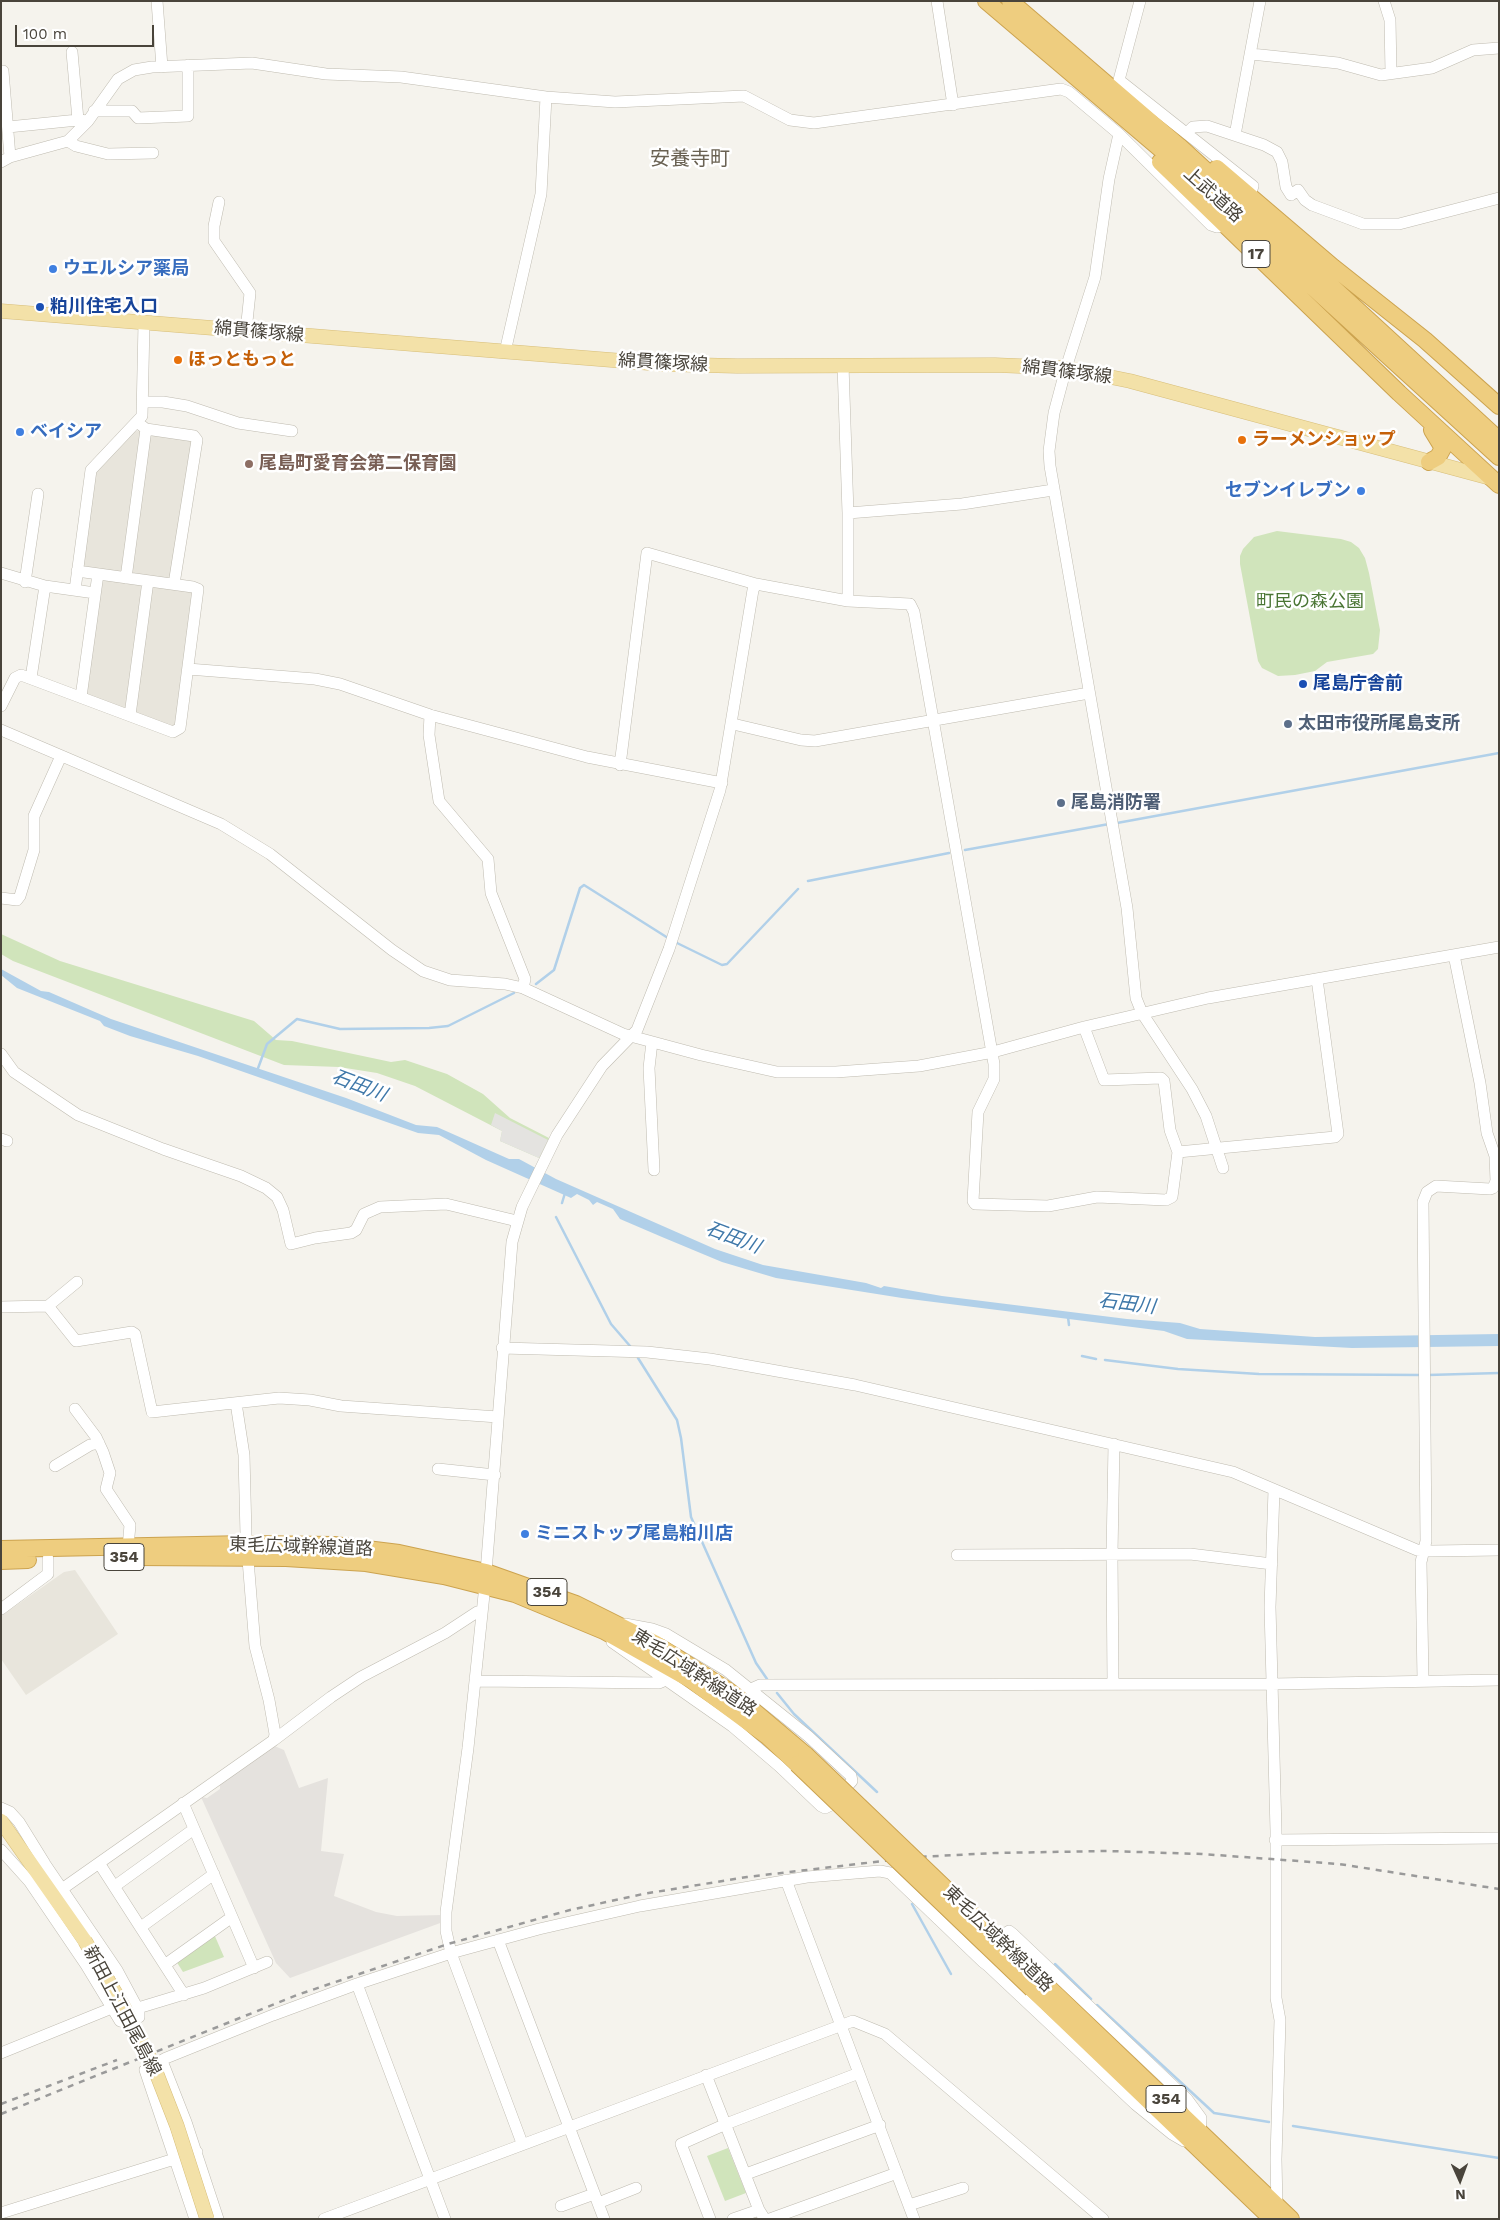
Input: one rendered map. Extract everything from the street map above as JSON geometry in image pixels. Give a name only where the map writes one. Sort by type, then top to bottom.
[{"type":"highway","name":"上武道路","points":[[986,1],[1171,158],[1499,457]]},
{"type":"highway","name":"上武道路","points":[[1010,1],[1179,146],[1499,440]]},
{"type":"highway","name":"17","points":[[1013,24],[1090,100],[1153,155],[1497,484]]},
{"type":"highway","name":"17","points":[[1093,72],[1139,105],[1250,196],[1333,267],[1425,340],[1499,406]]},
{"type":"highway","points":[[1399,392],[1442,443],[1441,454],[1429,462]]},
{"type":"highway","name":"東毛広域幹線道路","points":[[1,1549],[185,1546],[247,1551]]},
{"type":"highway","name":"東毛広域幹線道路","points":[[1,1560],[334,1546],[379,1550],[485,1579],[550,1607],[656,1644],[735,1695],[1276,2214],[1290,2219]]},
{"type":"main road","name":"綿貫篠塚線","points":[[1,311],[505,352],[706,366],[1023,365],[1066,368],[1130,381],[1318,433],[1337,436],[1429,462],[1497,484]]},
{"type":"main road","name":"綿貫篠塚線","points":[[1318,433],[1336,442],[1497,484]]},
{"type":"main road","name":"新田上江田尾島線","points":[[1,1821],[84,1942],[123,2006],[156,2072],[177,2126],[207,2219]]},
{"type":"street","points":[[157,1],[162,67]]},
{"type":"street","points":[[937,1],[953,105]]},
{"type":"street","points":[[1140,1],[1120,80],[1188,132],[1253,186],[1250,196]]},
{"type":"street","points":[[1234,134],[1260,1]]},
{"type":"street","points":[[1384,1],[1390,20],[1392,73]]},
{"type":"street","points":[[1251,54],[1338,64],[1381,75],[1432,68],[1473,50],[1499,48]]},
{"type":"street","points":[[72,52],[86,117]]},
{"type":"street","points":[[3,71],[8,128],[6,159],[68,141],[111,87],[123,75],[134,70],[188,65],[252,63],[326,74],[401,77],[546,96],[615,102],[744,96],[790,120],[814,123],[1061,89],[1069,92],[1119,134],[1211,225],[1217,227],[1227,226]]},
{"type":"street","points":[[8,128],[132,111],[138,118],[188,116],[188,65]]},
{"type":"street","points":[[505,352],[541,194],[546,96]]},
{"type":"street","points":[[1188,132],[1200,125],[1234,134],[1277,152],[1282,162],[1286,187],[1291,195],[1298,190],[1312,206],[1363,224],[1376,226],[1398,224],[1499,198]]},
{"type":"street","points":[[1119,134],[1095,277],[1066,368],[1050,435],[1049,451],[1052,490],[1126,908],[1134,988],[1142,1013],[1192,1089],[1206,1116],[1223,1168]]},
{"type":"street","points":[[68,141],[76,146],[108,154],[153,153]]},
{"type":"street","points":[[219,202],[214,226],[214,241],[250,293],[246,331]]},
{"type":"street","points":[[126,578],[142,426],[144,323]]},
{"type":"street","points":[[843,365],[848,513],[848,601]]},
{"type":"street","points":[[143,402],[163,402],[187,406],[238,423],[292,431]]},
{"type":"street","points":[[74,590],[91,470],[142,426]]},
{"type":"street","points":[[142,426],[194,436],[197,440],[174,584]]},
{"type":"street","points":[[848,513],[962,504],[1052,490]]},
{"type":"street","points":[[25,582],[38,494]]},
{"type":"street","points":[[620,765],[647,553],[756,584],[848,601],[911,606],[934,721],[993,1052],[994,1079],[981,1104],[978,1118],[973,1201],[975,1204],[1048,1206],[1097,1198],[1166,1200],[1172,1197],[1178,1152],[1170,1130],[1164,1081],[1161,1078],[1104,1080],[1084,1027]]},
{"type":"street","points":[[1,706],[16,676],[21,675],[173,732],[178,731],[199,592],[197,588],[78,571]]},
{"type":"street","points":[[1,573],[25,582],[95,593]]},
{"type":"street","points":[[81,697],[98,574]]},
{"type":"street","points":[[130,715],[148,581]]},
{"type":"street","points":[[522,2143],[451,1953],[447,1937],[446,1912],[482,1612],[495,1475],[502,1348],[512,1242],[528,1194],[562,1126],[602,1066],[637,1030],[672,940],[722,783],[753,590],[756,584]]},
{"type":"street","points":[[32,678],[45,586]]},
{"type":"street","points":[[188,669],[315,679],[340,684],[430,715],[620,765],[722,783]]},
{"type":"street","points":[[732,724],[801,740],[815,741],[1089,693]]},
{"type":"street","points":[[430,715],[429,735],[439,802],[488,859],[491,893],[525,979],[523,988]]},
{"type":"street","points":[[1,730],[210,818],[270,854],[392,950],[423,971],[450,980],[505,984],[523,988],[632,1037],[751,1067],[786,1073],[904,1068],[993,1052],[1142,1013],[1317,979],[1499,947]]},
{"type":"street","points":[[1,898],[18,900],[20,896],[34,850],[34,816],[61,756]]},
{"type":"street","points":[[1423,1680],[1421,1562],[1426,1541],[1426,1359],[1422,1216],[1424,1196],[1436,1186],[1490,1189],[1493,1188],[1496,1181],[1495,1156],[1487,1134],[1480,1083],[1454,955]]},
{"type":"street","points":[[1178,1152],[1335,1137],[1338,1134],[1317,979]]},
{"type":"street","points":[[652,1042],[649,1068],[654,1170]]},
{"type":"street","points":[[1,1054],[14,1072],[78,1115],[162,1149],[242,1176],[266,1188],[277,1197],[283,1210],[291,1244],[315,1238],[351,1233],[356,1230],[364,1214],[380,1207],[446,1204],[518,1221]]},
{"type":"street","points":[[1,1307],[48,1306],[78,1282]]},
{"type":"street","points":[[48,1306],[76,1341],[132,1332],[135,1334],[152,1412],[279,1398],[310,1400],[341,1406],[498,1417]]},
{"type":"street","points":[[502,1348],[647,1352],[710,1359],[854,1385],[1233,1472],[1424,1551],[1499,1550]]},
{"type":"street","points":[[236,1403],[244,1455],[247,1551],[255,1646],[269,1700],[274,1740]]},
{"type":"street","points":[[75,1409],[99,1443],[110,1470],[106,1489],[130,1525],[128,1547]]},
{"type":"street","points":[[55,1466],[90,1445],[99,1443]]},
{"type":"street","points":[[1113,1684],[1112,1554],[1114,1444]]},
{"type":"street","points":[[438,1469],[495,1475]]},
{"type":"street","points":[[1274,1490],[1270,1607],[1276,1835],[1276,1998],[1280,2020],[1276,2214]]},
{"type":"street","points":[[957,1555],[1190,1554],[1272,1564]]},
{"type":"street","points":[[1,1609],[48,1574],[48,1559]]},
{"type":"street","points":[[62,1889],[361,1677],[445,1633],[478,1612],[482,1612]]},
{"type":"street","points":[[610,1627],[652,1629],[666,1634],[702,1655],[751,1688],[808,1736],[851,1776],[852,1781],[831,1805],[825,1808],[821,1806],[779,1766],[732,1726],[666,1680],[616,1646],[610,1627]]},
{"type":"street","points":[[475,1678],[479,1681],[659,1683],[666,1680]]},
{"type":"street","points":[[751,1688],[760,1684],[1272,1684],[1499,1680]]},
{"type":"street","points":[[183,1803],[254,1968]]},
{"type":"street","points":[[1,1808],[14,1816],[30,1838],[117,1970],[138,2008],[139,2017],[123,2024],[86,1965],[28,1881],[1,1850]]},
{"type":"street","points":[[115,1886],[194,1829]]},
{"type":"street","points":[[1276,1835],[1499,1838]]},
{"type":"street","points":[[99,1862],[184,1994]]},
{"type":"street","points":[[196,2219],[144,2071],[162,2061],[357,1984],[451,1953],[498,1940],[640,1906],[786,1880],[868,1872],[890,1873],[985,1963],[1135,2104],[1172,2134],[1199,2139],[1201,2118],[1187,2099],[1013,1934],[1009,1931],[986,1950],[985,1963]]},
{"type":"street","points":[[141,1927],[214,1874]]},
{"type":"street","points":[[786,1880],[914,2219]]},
{"type":"street","points":[[166,1964],[232,1917]]},
{"type":"street","points":[[498,1940],[604,2219]]},
{"type":"street","points":[[138,2008],[184,1994],[267,1962]]},
{"type":"street","points":[[357,1984],[445,2219]]},
{"type":"street","points":[[1,2053],[112,2008]]},
{"type":"street","points":[[324,2219],[430,2180],[522,2143],[570,2127],[853,2021],[885,2034],[1103,2219]]},
{"type":"street","points":[[162,2061],[197,2152],[218,2219]]},
{"type":"street","points":[[710,2219],[681,2144],[726,2124],[860,2073]]},
{"type":"street","points":[[706,2075],[746,2174],[766,2216]]},
{"type":"street","points":[[746,2174],[880,2125]]},
{"type":"street","points":[[1,2213],[197,2152]]},
{"type":"street","points":[[733,2219],[766,2216],[897,2173]]},
{"type":"street","points":[[561,2206],[636,2188]]},
{"type":"street","points":[[910,2205],[962,2188]]},
{"type":"shaded area","points":[[137,431],[189,439],[193,443],[170,576],[165,579],[86,568],[82,564],[94,471],[130,433]]},
{"type":"shaded area","points":[[104,579],[191,590],[194,595],[176,725],[172,728],[88,696],[85,691],[100,582]]},
{"type":"shaded area","points":[[495,1113],[548,1140],[539,1158],[500,1141],[502,1131],[491,1125]]},
{"type":"shaded area","points":[[75,1570],[118,1634],[26,1695],[1,1659],[1,1616],[64,1572]]},
{"type":"shaded area","points":[[272,1745],[284,1750],[299,1788],[328,1778],[321,1851],[344,1854],[334,1896],[376,1912],[397,1916],[443,1915],[443,1922],[290,1978],[276,1963],[201,1797],[207,1798],[220,1789],[220,1781]]},
{"type":"green space","name":"町民の森公園","points":[[1277,531],[1341,539],[1351,542],[1359,548],[1365,558],[1369,573],[1380,630],[1378,649],[1373,654],[1327,662],[1315,671],[1295,675],[1278,676],[1262,668],[1258,661],[1240,556],[1243,549],[1254,537]]},
{"type":"green space","points":[[1,934],[60,961],[254,1021],[276,1040],[292,1041],[391,1062],[405,1060],[447,1074],[483,1094],[510,1118],[549,1138],[539,1158],[500,1141],[502,1131],[415,1086],[377,1073],[339,1067],[284,1065],[13,961],[1,954]]},
{"type":"green space","points":[[214,1934],[224,1957],[183,1972],[176,1961]]},
{"type":"green space","points":[[728,2148],[746,2193],[725,2201],[707,2156]]},
{"type":"water","points":[[1,969],[41,991],[49,992],[111,1019],[346,1098],[416,1125],[437,1127],[509,1159],[519,1159],[556,1179],[715,1249],[763,1265],[866,1283],[881,1288],[884,1286],[942,1296],[1127,1319],[1180,1323],[1200,1329],[1315,1337],[1499,1334],[1499,1346],[1352,1348],[1187,1339],[1164,1331],[902,1298],[776,1278],[722,1262],[662,1237],[620,1219],[613,1209],[597,1202],[593,1205],[589,1200],[577,1194],[571,1198],[486,1160],[439,1135],[418,1133],[198,1056],[130,1036],[104,1026],[100,1021],[17,988],[1,975]]},
{"type":"waterway","points":[[1117,823],[1499,753]]},
{"type":"waterway","points":[[965,850],[1109,824]]},
{"type":"waterway","points":[[808,881],[949,853]]},
{"type":"waterway","points":[[536,984],[554,970],[580,888],[584,885],[668,938]]},
{"type":"waterway","points":[[675,942],[722,965],[727,964],[798,889]]},
{"type":"waterway","points":[[257,1071],[267,1044],[297,1019],[340,1029],[448,1026],[514,993]]},
{"type":"waterway","points":[[562,1203],[565,1193]]},
{"type":"waterway","points":[[556,1217],[611,1324],[630,1346]]},
{"type":"waterway","points":[[1068,1317],[1069,1325]]},
{"type":"waterway","points":[[1082,1356],[1096,1359]]},
{"type":"waterway","points":[[638,1358],[677,1420],[691,1517],[756,1663],[767,1679]]},
{"type":"waterway","points":[[1105,1360],[1178,1369],[1259,1374],[1422,1375]]},
{"type":"waterway","points":[[1428,1375],[1499,1373]]},
{"type":"waterway","points":[[777,1693],[794,1714],[877,1792]]},
{"type":"waterway","points":[[912,1904],[951,1974]]},
{"type":"waterway","points":[[1055,1964],[1091,1999]]},
{"type":"waterway","points":[[1097,2005],[1214,2113],[1269,2122]]},
{"type":"waterway","points":[[1293,2126],[1499,2158]]},
{"type":"railway","points":[[1,2114],[297,1995],[448,1944],[570,1910],[643,1894],[747,1877],[917,1857],[995,1853],[1107,1851],[1202,1854],[1339,1864],[1499,1889]]},
{"type":"railway","points":[[1,2104],[117,2060]]},
{"type":"place","name":"ウエルシア薬局","points":[[53,269]]},
{"type":"place","name":"粕川住宅入口","points":[[40,307]]},
{"type":"place","name":"ほっともっと","points":[[178,360]]},
{"type":"place","name":"ベイシア","points":[[20,432]]},
{"type":"place","name":"ラーメンショップ","points":[[1242,440]]},
{"type":"place","name":"尾島町愛育会第二保育園","points":[[249,464]]},
{"type":"place","name":"セブンイレブン","points":[[1361,491]]},
{"type":"place","name":"尾島庁舎前","points":[[1303,684]]},
{"type":"place","name":"太田市役所尾島支所","points":[[1288,724]]},
{"type":"place","name":"尾島消防署","points":[[1061,803]]},
{"type":"place","name":"ミニストップ尾島粕川店","points":[[525,1534]]},
{"type":"district","name":"安養寺町","points":[[690,159]]},
{"type":"water label","name":"石田川","points":[[359,1086]]},
{"type":"water label","name":"石田川","points":[[733,1238]]},
{"type":"water label","name":"石田川","points":[[1127,1304]]}]
